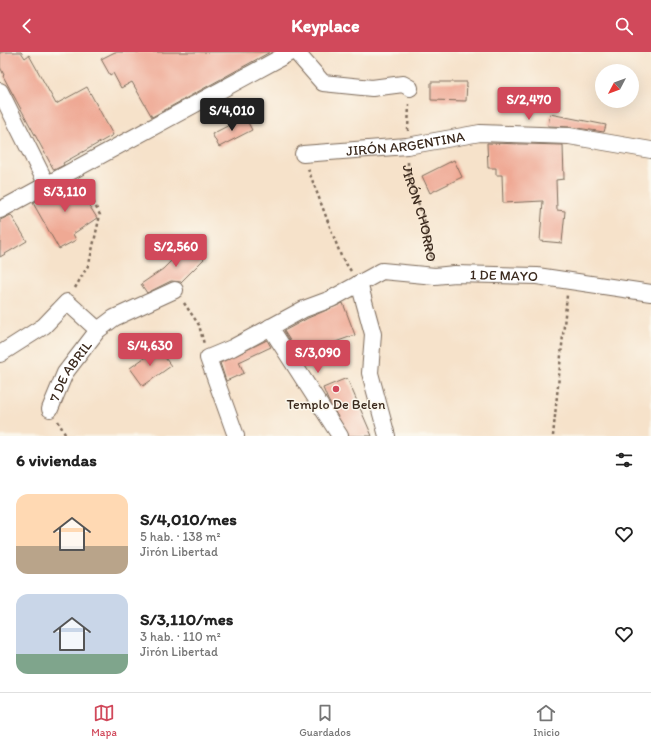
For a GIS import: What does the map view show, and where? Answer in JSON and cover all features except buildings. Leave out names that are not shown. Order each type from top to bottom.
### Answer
[{"type":"street","points":[[0,210],[291,52]]},
{"type":"street","points":[[296,52],[323,83],[372,88],[403,84],[410,88]]},
{"type":"street","points":[[0,90],[47,185]]},
{"type":"street","name":"JIRÓN ARGENTINA","points":[[303,154],[408,146],[480,133],[569,136],[651,150]]},
{"type":"street","name":"1 DE MAYO","points":[[208,358],[304,309],[331,299],[382,272],[409,272],[435,276],[510,275],[569,280],[619,290],[651,294]]},
{"type":"street","points":[[359,283],[373,334],[370,373],[387,436]]},
{"type":"street","name":"7 DE ABRIL","points":[[50,408],[65,373],[98,330],[114,318],[175,290]]},
{"type":"street","points":[[0,354],[44,326],[67,302],[98,330]]},
{"type":"street","points":[[270,327],[340,436]]},
{"type":"street","points":[[208,358],[236,436]]},
{"type":"path","name":"JIRÓN CHORRO","points":[[410,88],[408,173],[424,220],[435,276]]},
{"type":"path","points":[[303,154],[341,256],[359,283]]},
{"type":"path","points":[[67,302],[89,264],[100,215],[76,170]]},
{"type":"path","points":[[553,436],[569,280]]},
{"type":"path","points":[[175,290],[199,325],[208,358]]},
{"type":"place","name":"Templo De Belen","points":[[336,389]]}]
